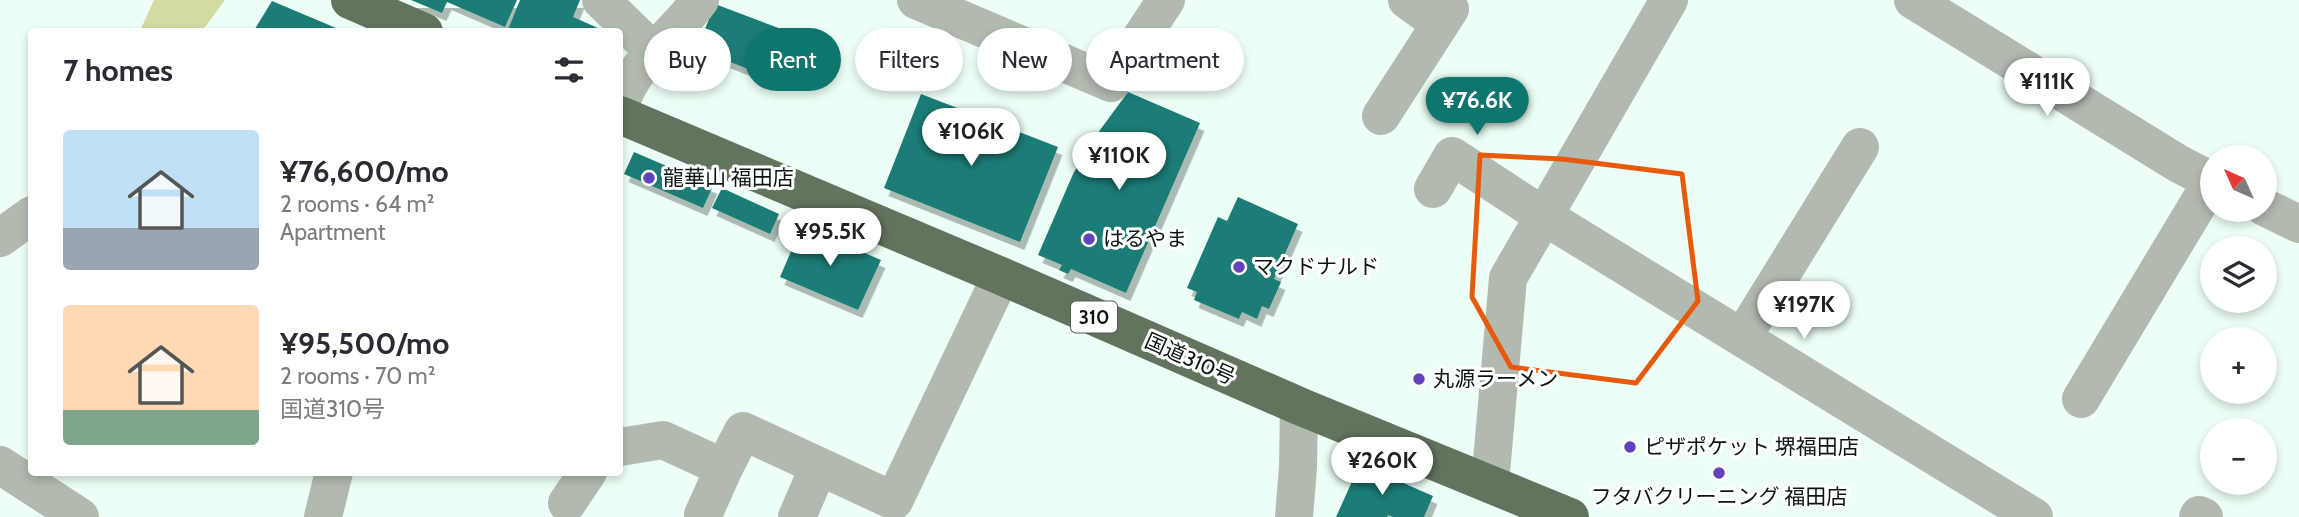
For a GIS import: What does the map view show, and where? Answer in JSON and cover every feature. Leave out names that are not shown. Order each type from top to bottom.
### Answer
[{"type":"highway","points":[[350,0],[415,28]]},
{"type":"highway","name":"国道310号","points":[[623,116],[1001,276],[1504,498],[1570,517]]},
{"type":"street","points":[[601,0],[644,42]]},
{"type":"street","points":[[673,28],[700,0]]},
{"type":"street","points":[[916,0],[1111,83],[1166,0]]},
{"type":"street","points":[[1381,116],[1445,16],[1407,0]]},
{"type":"street","points":[[1504,498],[1508,278],[1542,215],[1669,0]]},
{"type":"street","points":[[1913,0],[2200,175]]},
{"type":"street","points":[[623,96],[644,62]]},
{"type":"street","points":[[1742,338],[1860,147]]},
{"type":"street","points":[[1433,189],[1452,156],[1542,215],[2034,517]]},
{"type":"street","points":[[2081,399],[2200,201]]},
{"type":"street","points":[[2277,213],[2299,224]]},
{"type":"street","points":[[0,238],[28,218]]},
{"type":"street","points":[[704,517],[743,431],[894,501],[1001,276]]},
{"type":"street","points":[[1294,517],[1299,406]]},
{"type":"street","points":[[623,447],[663,440],[724,468]]},
{"type":"street","points":[[0,466],[80,517]]},
{"type":"street","points":[[797,517],[819,466]]},
{"type":"street","points":[[323,517],[333,476]]},
{"type":"street","points":[[2198,517],[2204,517]]},
{"type":"highlighted area","points":[[1480,155],[1562,159],[1682,174],[1698,301],[1636,383],[1511,367],[1472,297]]},
{"type":"green space","points":[[154,0],[225,0],[204,28],[141,28]]},
{"type":"building","points":[[411,0],[517,0],[505,27],[447,2],[442,13]]},
{"type":"building","points":[[520,0],[580,0],[573,17],[598,28],[509,28]]},
{"type":"building","points":[[272,1],[336,28],[255,28]]},
{"type":"building","points":[[715,4],[778,28],[745,28],[745,68],[731,62],[731,28],[705,28]]},
{"type":"building","points":[[1128,92],[1200,123],[1126,293],[1071,269],[1068,274],[1059,270],[1062,265],[1038,255],[1073,174]]},
{"type":"building","points":[[921,94],[1058,147],[1020,242],[884,188]]},
{"type":"building","points":[[634,152],[713,186],[703,208],[624,174]]},
{"type":"building","points":[[722,188],[779,214],[770,234],[712,208]]},
{"type":"building","points":[[1238,197],[1298,224],[1274,279],[1281,282],[1269,309],[1262,306],[1257,319],[1242,312],[1239,319],[1194,300],[1197,292],[1187,288],[1218,217],[1227,221]]},
{"type":"building","points":[[802,226],[881,260],[858,310],[780,277]]},
{"type":"building","points":[[1360,464],[1433,496],[1424,517],[1336,517]]},
{"type":"place","name":"龍華山 福田店","points":[[649,178]]},
{"type":"place","name":"はるやま","points":[[1089,239]]},
{"type":"place","name":"マクドナルド","points":[[1239,267]]},
{"type":"place","name":"丸源ラーメン","points":[[1419,379]]},
{"type":"place","name":"ピザポケット 堺福田店","points":[[1630,447]]},
{"type":"place","name":"フタバクリーニング 福田店","points":[[1719,473]]}]
